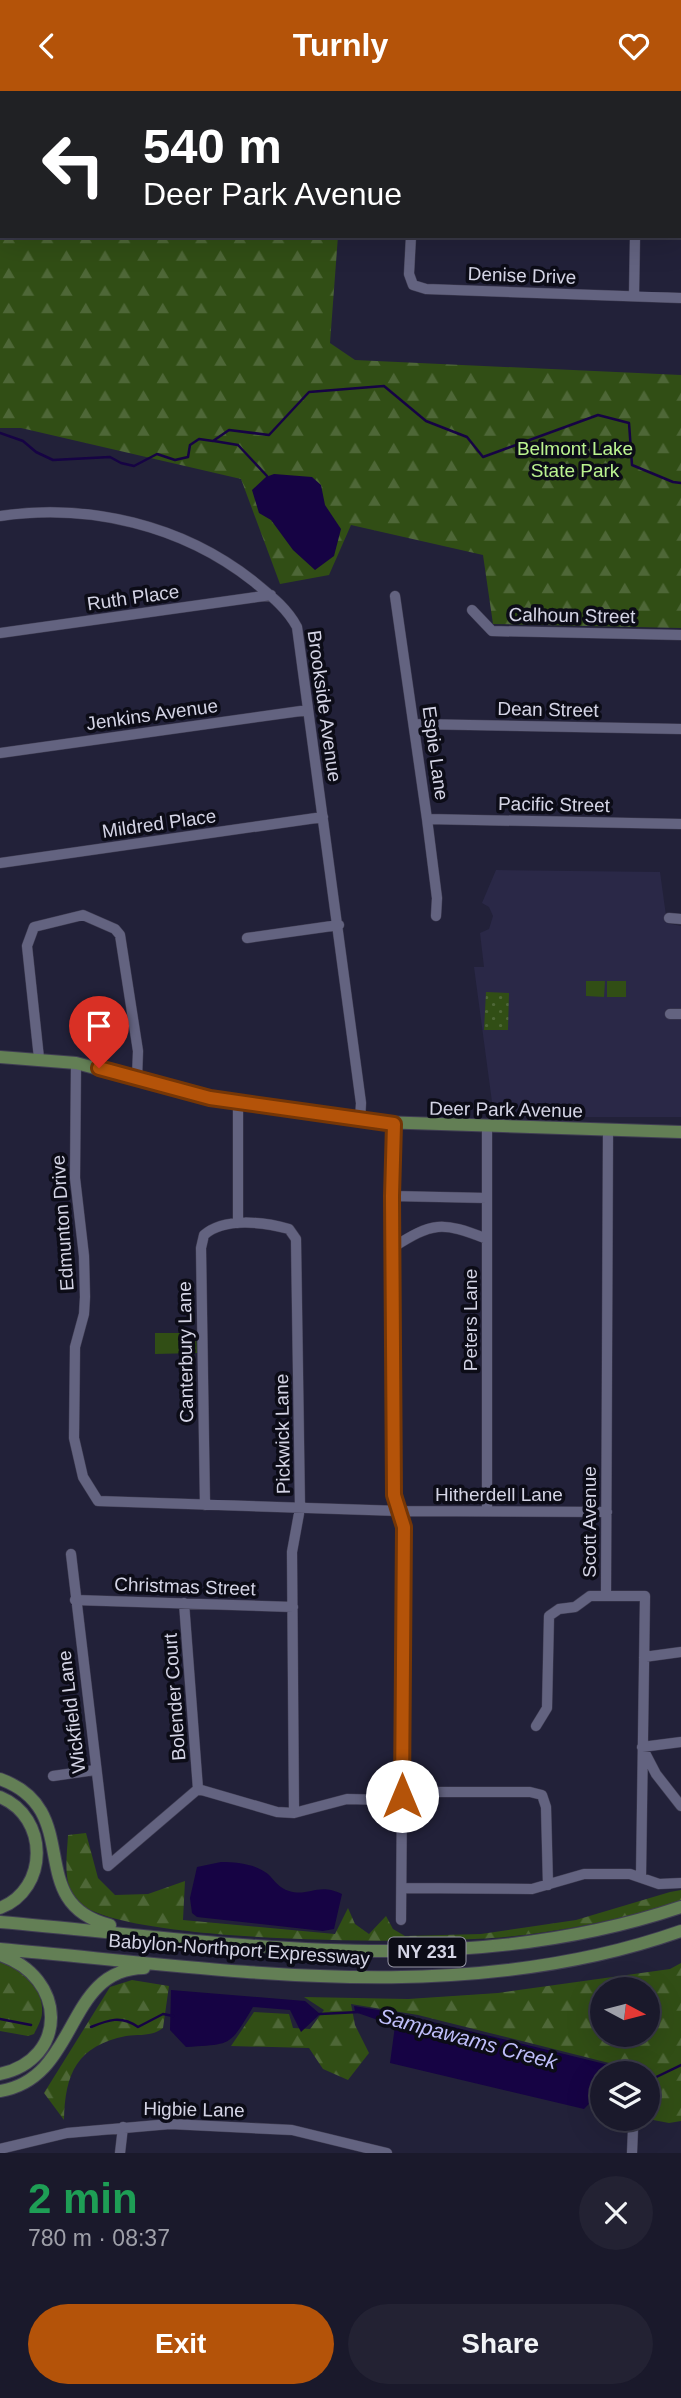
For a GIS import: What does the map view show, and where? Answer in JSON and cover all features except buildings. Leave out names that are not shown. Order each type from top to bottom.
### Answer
[{"type":"main road","name":"Deer Park Avenue","points":[[0,1057],[76,1063],[191,1094],[394,1124],[681,1132]]},
{"type":"main road","points":[[0,1779],[25,1792],[43,1812],[52,1837],[58,1880],[71,1905],[96,1921],[148,1935]]},
{"type":"main road","points":[[0,1797],[19,1809],[28,1821],[36,1838],[38,1855],[34,1872],[23,1892],[0,1908]]},
{"type":"main road","name":"Babylon-Northport Expressway","points":[[0,1922],[326,1950],[420,1953],[558,1939],[681,1907]]},
{"type":"main road","name":"Babylon-Northport Expressway","points":[[0,1949],[354,1979],[446,1977],[561,1963],[681,1931]]},
{"type":"main road","points":[[0,1955],[21,1963],[37,1976],[47,1995],[51,2016],[48,2031],[38,2052],[20,2067],[0,2074]]},
{"type":"main road","points":[[0,2091],[22,2085],[45,2069],[89,1996],[106,1979],[129,1969],[204,1967]]},
{"type":"street","name":"Denise Drive","points":[[411,238],[409,274],[413,285],[426,289],[681,298]]},
{"type":"street","points":[[634,296],[635,238]]},
{"type":"street","name":"Brookside Avenue","points":[[0,516],[66,513],[127,520],[157,529],[198,545],[271,595],[290,614],[297,627],[339,925],[362,1103],[360,1119]]},
{"type":"street","name":"Ruth Place","points":[[0,633],[271,595]]},
{"type":"street","name":"Espie Lane","points":[[395,596],[415,724],[437,898],[436,916]]},
{"type":"street","name":"Calhoun Street","points":[[472,610],[492,631],[681,635]]},
{"type":"street","name":"Jenkins Avenue","points":[[0,753],[308,710]]},
{"type":"street","name":"Dean Street","points":[[415,724],[681,729]]},
{"type":"street","name":"Mildred Place","points":[[0,863],[323,817]]},
{"type":"street","name":"Pacific Street","points":[[427,819],[681,824]]},
{"type":"street","points":[[39,1058],[27,946],[30,932],[40,924],[83,915],[115,929],[120,935],[138,1051],[136,1078]]},
{"type":"street","points":[[669,918],[681,919]]},
{"type":"street","points":[[247,938],[339,925]]},
{"type":"street","name":"Edmunton Drive","points":[[76,1063],[75,1183],[85,1256],[85,1297],[84,1314],[75,1347],[74,1438],[83,1477],[98,1501]]},
{"type":"street","points":[[238,1102],[238,1223]]},
{"type":"street","points":[[394,1124],[394,1495],[404,1527],[401,1920]]},
{"type":"street","name":"Peters Lane","points":[[487,1128],[487,1511]]},
{"type":"street","name":"Scott Avenue","points":[[608,1131],[606,1594],[645,1596],[641,1877]]},
{"type":"street","points":[[392,1196],[487,1198]]},
{"type":"street","name":"Canterbury Lane","points":[[205,1505],[201,1248],[204,1235],[212,1227],[238,1223]]},
{"type":"street","name":"Pickwick Lane","points":[[238,1223],[289,1229],[296,1239],[300,1508],[292,1552],[294,1812]]},
{"type":"street","points":[[392,1248],[425,1227],[459,1228],[487,1239]]},
{"type":"street","name":"Hitherdell Lane","points":[[98,1501],[400,1511],[607,1511]]},
{"type":"street","name":"Wickfield Lane","points":[[71,1554],[108,1866],[198,1789]]},
{"type":"street","points":[[536,1726],[547,1708],[549,1616],[559,1609],[575,1607],[590,1596],[606,1594]]},
{"type":"street","name":"Christmas Street","points":[[75,1600],[293,1607]]},
{"type":"street","name":"Bolender Court","points":[[184,1603],[198,1789]]},
{"type":"street","points":[[644,1657],[681,1652]]},
{"type":"street","points":[[681,1742],[642,1747],[656,1774],[681,1806]]},
{"type":"street","points":[[53,1776],[95,1770]]},
{"type":"street","points":[[198,1789],[278,1812],[294,1812],[347,1799],[386,1800],[418,1793],[516,1792],[542,1795],[546,1807],[548,1885]]},
{"type":"street","points":[[403,1888],[532,1889],[584,1874],[630,1874],[659,1884],[681,1882]]},
{"type":"street","name":"Higbie Lane","points":[[0,2149],[67,2133],[170,2124],[285,2129],[357,2150],[387,2153]]},
{"type":"street","points":[[120,2153],[123,2127]]},
{"type":"street","points":[[632,2153],[633,2131]]},
{"type":"shaded area","points":[[496,870],[660,872],[667,923],[681,926],[681,1117],[494,1117],[474,967],[484,967],[480,933],[489,929],[493,916],[489,907],[482,903]]},
{"type":"green space","name":"Belmont Lake State Park","points":[[0,238],[338,238],[330,343],[355,360],[681,375],[681,628],[493,624],[483,555],[351,525],[329,575],[280,584],[241,479],[21,428],[0,428]]},
{"type":"green space","points":[[586,981],[605,981],[604,997],[586,996]]},
{"type":"green space","points":[[607,981],[626,981],[626,997],[607,997]]},
{"type":"green space","points":[[486,992],[509,993],[508,1030],[484,1030]]},
{"type":"green space","points":[[155,1333],[196,1333],[197,1353],[155,1354]]},
{"type":"green space","points":[[86,1833],[98,1878],[115,1895],[148,1894],[185,1881],[183,1920],[335,1934],[348,1908],[355,1924],[369,1934],[386,1916],[393,1929],[405,1936],[481,1934],[576,1920],[681,1890],[681,1901],[594,1923],[505,1937],[415,1941],[213,1934],[152,1926],[104,1915],[77,1901],[67,1878],[68,1835]]},
{"type":"green space","points":[[0,1960],[16,1966],[35,1986],[42,2004],[42,2015],[34,2034],[28,2036],[0,2031]]},
{"type":"green space","points":[[681,1963],[681,2121],[660,2121],[660,2061],[601,2061],[418,2015],[351,2004],[355,2025],[369,2053],[348,2080],[323,2069],[309,2048],[231,2046],[254,2012],[289,2014],[293,2028],[310,2029],[324,2010],[304,1997],[408,1999],[498,1993],[590,1980],[590,2047],[660,2047],[660,1977],[613,1977],[670,1969]]},
{"type":"green space","points":[[132,1980],[169,1986],[163,2028],[150,2034],[109,2041],[85,2055],[71,2075],[64,2120],[44,2093],[110,1987]]},
{"type":"water","points":[[274,474],[312,477],[321,485],[325,505],[341,529],[334,556],[315,570],[293,550],[271,520],[259,513],[252,490],[266,477]]},
{"type":"water","points":[[221,1862],[257,1868],[289,1891],[326,1889],[342,1894],[334,1929],[323,1931],[197,1917],[192,1913],[190,1898],[197,1867]]},
{"type":"water","points":[[171,1990],[305,2001],[320,2014],[301,2032],[290,2010],[253,2007],[239,2030],[228,2041],[186,2047],[170,2030]]},
{"type":"water","points":[[354,2006],[396,2013],[593,2061],[590,2061],[590,2103],[584,2109],[390,2063],[395,2026],[355,2012]]},
{"type":"waterway","points":[[0,433],[23,441],[36,452],[53,460],[110,457],[134,466],[157,454],[175,460],[188,457],[190,445],[199,439],[213,441],[229,430],[269,435],[309,392],[384,386],[426,421],[467,437],[483,457],[598,415],[629,423],[632,465],[681,483]]},
{"type":"waterway","points":[[214,441],[238,445],[267,476]]},
{"type":"waterway","name":"Sampawams Creek","points":[[320,2014],[359,2012]]},
{"type":"waterway","name":"Sampawams Creek","points":[[91,2027],[114,2020],[126,2021],[138,2027],[163,2014],[173,2016]]},
{"type":"waterway","name":"Sampawams Creek","points":[[0,2019],[31,2025]]},
{"type":"waterway","name":"Sampawams Creek","points":[[660,2075],[681,2065]]},
{"type":"route","points":[[99,1068],[210,1098],[394,1124],[394,1495],[404,1527],[402,1796]]}]
